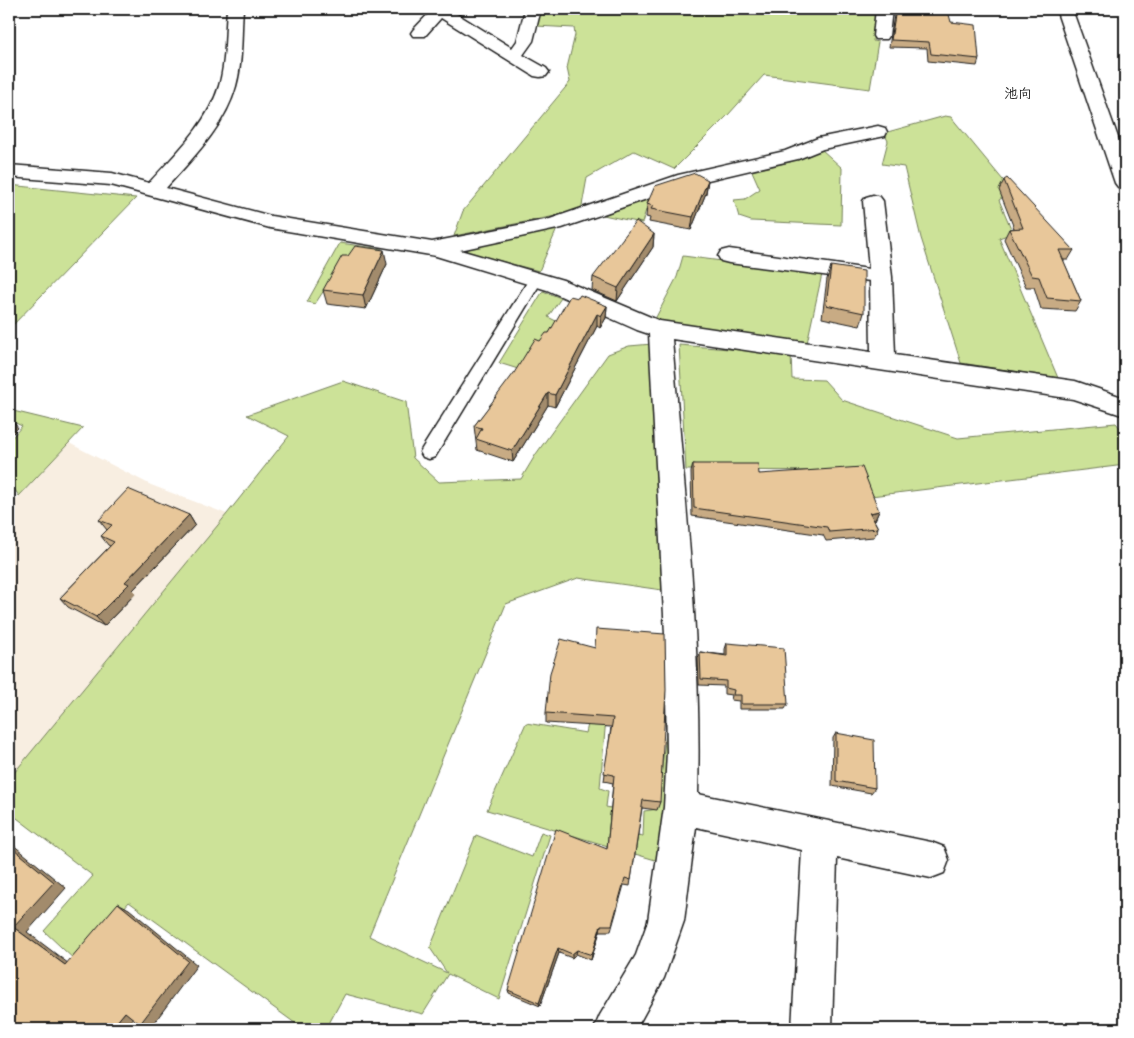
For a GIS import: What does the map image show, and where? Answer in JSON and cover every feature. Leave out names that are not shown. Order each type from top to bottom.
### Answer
[{"type":"street","points":[[153,190],[196,142],[226,93],[231,64],[235,9]]},
{"type":"street","points":[[514,56],[525,41],[532,9]]},
{"type":"street","points":[[881,36],[884,9]]},
{"type":"street","points":[[1064,9],[1125,183]]},
{"type":"street","points":[[419,33],[440,10],[540,72]]},
{"type":"street","points":[[429,249],[555,224],[685,179],[791,155],[818,144],[878,132]]},
{"type":"street","points":[[9,171],[43,175],[99,177],[270,222],[429,249],[555,285],[645,325],[660,329],[1075,390],[1125,407]]},
{"type":"street","points":[[874,201],[881,277],[883,362]]},
{"type":"street","points":[[729,256],[881,277]]},
{"type":"street","points":[[614,1029],[652,965],[666,921],[681,807],[683,752],[680,634],[660,329]]},
{"type":"street","points":[[681,807],[931,860]]},
{"type":"street","points":[[812,1029],[820,838]]},
{"type":"lane","points":[[429,452],[536,279]]},
{"type":"shaded area","points":[[69,443],[151,485],[227,514],[9,779],[9,507]]},
{"type":"green space","points":[[539,9],[876,9],[873,41],[878,42],[870,89],[764,75],[728,115],[674,169],[634,151],[587,178],[581,211],[454,236],[463,211],[570,82],[567,68],[575,35],[574,28],[536,26]]},
{"type":"green space","points":[[945,116],[951,117],[1012,191],[999,200],[1013,233],[999,238],[1058,378],[961,363],[921,238],[904,167],[882,164],[888,141],[884,133]]},
{"type":"green space","points":[[821,149],[842,168],[841,225],[751,221],[739,217],[734,200],[745,199],[760,189],[752,171],[790,162]]},
{"type":"green space","points":[[9,185],[136,198],[9,329]]},
{"type":"green space","points":[[654,196],[652,211],[646,210],[642,223],[603,215]]},
{"type":"green space","points":[[557,229],[539,271],[450,248]]},
{"type":"green space","points":[[340,243],[382,249],[376,261],[330,281],[315,304],[307,302]]},
{"type":"green space","points":[[683,256],[822,274],[807,343],[654,321],[677,277]]},
{"type":"green space","points":[[543,291],[561,298],[548,317],[562,324],[534,374],[499,363]]},
{"type":"green space","points":[[652,344],[662,590],[578,578],[506,604],[369,936],[447,973],[430,948],[476,835],[532,857],[541,832],[550,835],[499,999],[448,974],[423,1014],[345,994],[326,1029],[303,1029],[129,902],[78,963],[44,931],[93,876],[9,812],[9,779],[289,436],[247,415],[343,381],[406,402],[413,458],[439,482],[521,479],[536,454],[608,354],[629,346]]},
{"type":"green space","points":[[679,345],[791,354],[792,379],[824,380],[842,400],[958,438],[1116,423],[1125,434],[1125,465],[871,496],[863,471],[686,470]]},
{"type":"green space","points":[[9,410],[83,428],[19,496],[9,481],[9,441],[22,426],[9,420]]},
{"type":"green space","points":[[590,715],[606,718],[600,788],[608,791],[606,807],[620,810],[617,831],[643,836],[644,811],[657,809],[667,724],[672,726],[662,862],[487,810],[526,723],[586,733]]},
{"type":"building","points":[[896,9],[948,11],[951,22],[976,25],[979,59],[931,54],[929,42],[891,40]]},
{"type":"building","points":[[695,173],[708,180],[693,217],[651,209],[653,206],[647,204],[655,186]]},
{"type":"building","points":[[1007,178],[1074,250],[1059,250],[1081,301],[1047,298],[1039,277],[1032,276],[1009,229],[1023,228],[1004,180]]},
{"type":"building","points":[[636,221],[654,234],[618,288],[593,277]]},
{"type":"building","points":[[355,246],[384,250],[363,295],[323,290],[342,256],[348,256]]},
{"type":"building","points":[[831,266],[864,271],[864,313],[826,305]]},
{"type":"building","points":[[580,295],[607,306],[601,316],[597,314],[555,395],[548,393],[512,451],[476,439],[482,428],[474,426],[514,373],[535,339],[540,341],[546,333],[549,333],[570,296],[578,298]]},
{"type":"building","points":[[693,464],[758,464],[759,474],[862,467],[879,511],[870,513],[878,528],[829,532],[827,527],[694,508]]},
{"type":"building","points":[[128,489],[189,515],[125,582],[129,584],[96,617],[60,598],[114,542],[101,536],[112,525],[99,520]]},
{"type":"building","points":[[596,629],[665,634],[666,690],[660,802],[643,800],[631,880],[625,878],[612,925],[601,925],[592,955],[577,950],[572,954],[558,948],[539,1003],[508,990],[556,829],[607,849],[614,775],[604,773],[613,718],[546,713],[550,673],[561,639],[595,648]]},
{"type":"building","points":[[727,643],[784,648],[788,704],[741,704],[741,695],[733,695],[734,690],[726,688],[726,681],[701,679],[700,652],[727,656]]},
{"type":"building","points":[[836,733],[874,740],[875,788],[836,781]]},
{"type":"building","points":[[9,845],[54,882],[13,927],[65,965],[118,903],[188,961],[140,1024],[125,1012],[111,1029],[9,1029]]},
{"type":"district","name":"池向","points":[[1018,93]]}]
